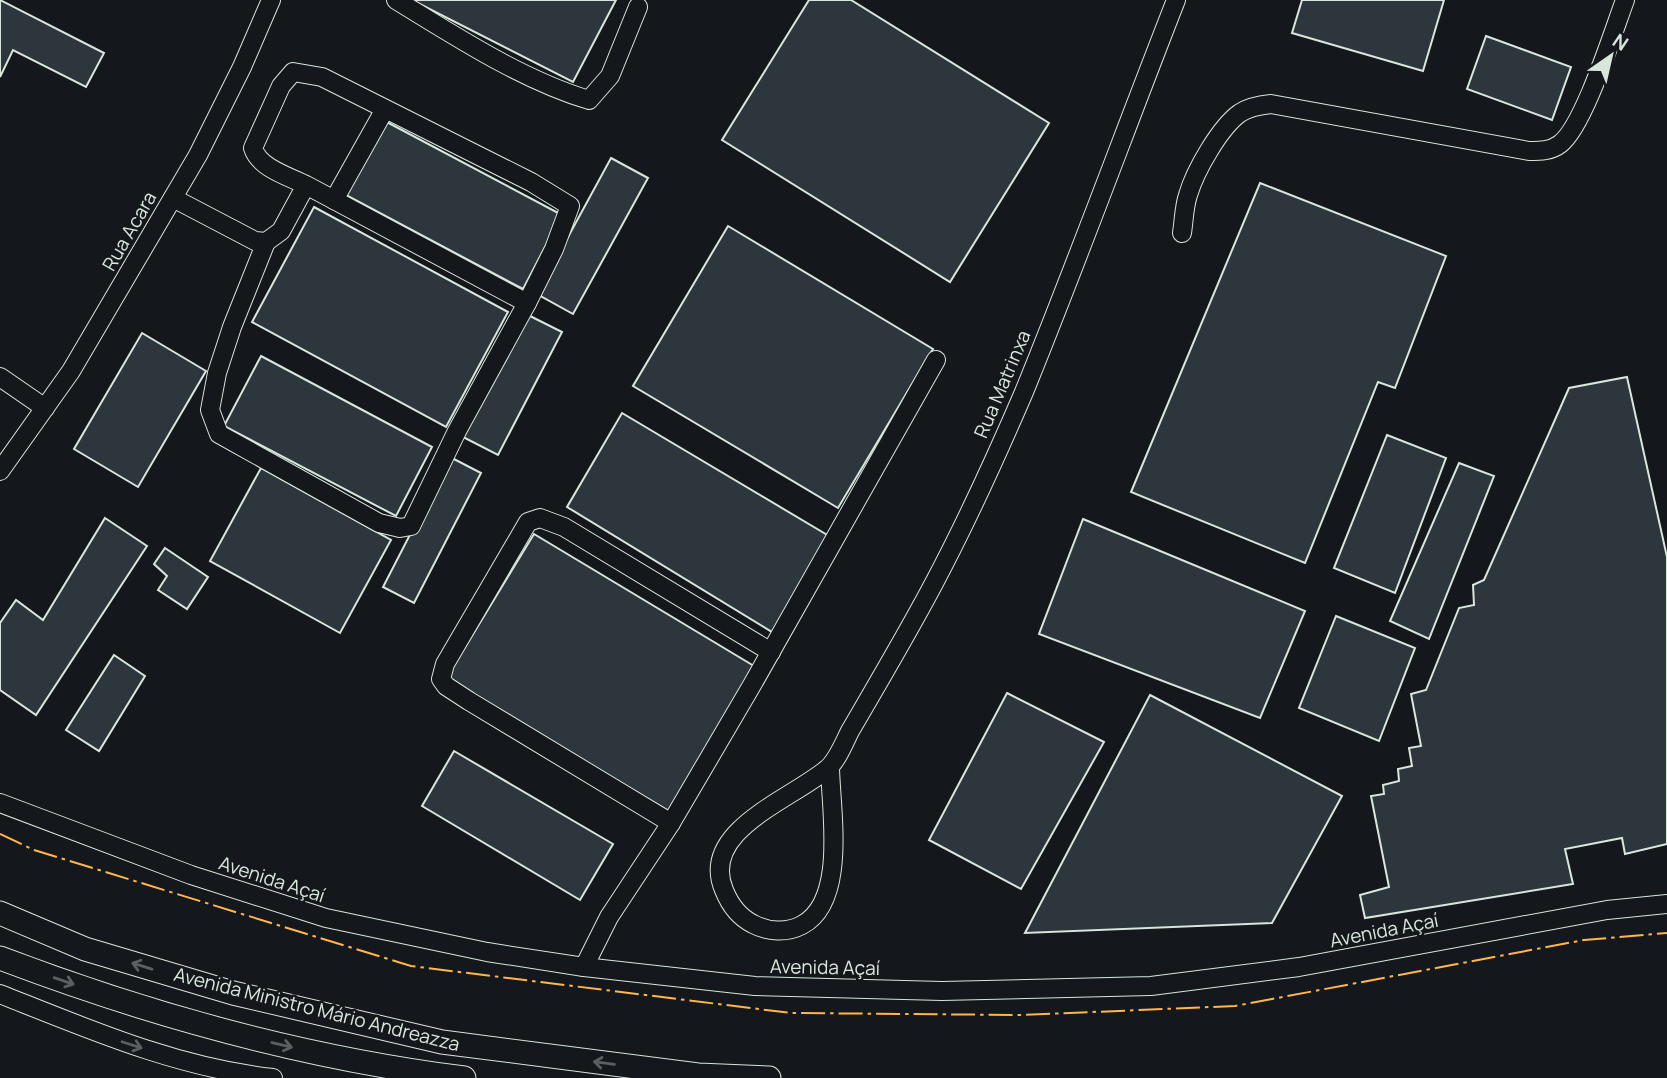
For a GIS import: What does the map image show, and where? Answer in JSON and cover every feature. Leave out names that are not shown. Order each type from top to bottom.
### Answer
[{"type":"main road","name":"Avenida Ministro Mário Andreazza","points":[[0,913],[85,949],[233,993],[442,1042],[698,1075],[769,1078]]},
{"type":"main road","name":"Avenida Ministro Mário Andreazza","points":[[0,958],[128,1003],[228,1032],[390,1073],[464,1078]]},
{"type":"main road","points":[[390,1073],[396,1057],[402,1051],[442,1042]]},
{"type":"street","name":"Rua Acara","points":[[0,471],[71,371],[198,156],[242,67],[271,0]]},
{"type":"street","points":[[396,0],[474,48],[566,94],[589,100],[610,76],[638,7]]},
{"type":"street","name":"Rua Matrinxa","points":[[830,768],[833,870],[828,894],[810,921],[792,930],[775,930],[753,924],[734,909],[725,892],[718,874],[721,854],[734,834],[830,768],[933,585],[1023,392],[1176,0]]},
{"type":"street","points":[[1182,233],[1188,195],[1200,166],[1227,125],[1240,113],[1257,106],[1271,104],[1529,151],[1547,150],[1560,144],[1581,116],[1625,0]]},
{"type":"street","points":[[306,185],[281,232],[266,242],[232,327],[210,410],[219,435],[283,472],[379,523],[400,528],[411,526],[457,431],[527,303],[554,249],[570,206],[531,182],[322,77],[293,72],[281,86],[253,148],[263,163],[306,185],[527,303]]},
{"type":"street","points":[[334,200],[385,109]]},
{"type":"street","points":[[173,198],[256,241],[266,242]]},
{"type":"street","points":[[584,967],[609,917],[671,822],[771,652],[936,360]]},
{"type":"street","points":[[0,377],[45,408]]},
{"type":"street","points":[[671,822],[469,701],[446,686],[441,678],[446,664],[528,522],[540,518],[564,527],[771,652]]},
{"type":"street","name":"Avenida Açaí","points":[[0,803],[191,875],[326,918],[487,952],[584,967],[755,986],[942,991],[1152,986],[1299,967],[1607,910],[1667,904]]},
{"type":"street","points":[[0,994],[106,1037],[183,1061],[235,1074],[273,1078]]},
{"type":"building","points":[[0,0],[104,53],[86,87],[13,50],[0,77]]},
{"type":"building","points":[[412,0],[616,0],[573,82]]},
{"type":"building","points":[[809,0],[851,0],[1049,123],[950,282],[722,140]]},
{"type":"building","points":[[1302,0],[1444,0],[1423,71],[1292,33]]},
{"type":"building","points":[[1486,36],[1571,67],[1552,120],[1467,89]]},
{"type":"building","points":[[383,120],[562,215],[523,289],[344,194]]},
{"type":"building","points":[[611,158],[648,178],[573,314],[537,294]]},
{"type":"building","points":[[1260,183],[1446,256],[1395,388],[1378,382],[1305,563],[1131,492]]},
{"type":"building","points":[[314,207],[508,312],[446,427],[252,322]]},
{"type":"building","points":[[728,226],[933,349],[838,508],[633,386]]},
{"type":"building","points":[[526,314],[562,332],[498,455],[463,437]]},
{"type":"building","points":[[142,333],[206,371],[138,487],[74,449]]},
{"type":"building","points":[[261,356],[432,447],[396,516],[224,426]]},
{"type":"building","points":[[1627,377],[1667,557],[1667,844],[1625,854],[1622,838],[1565,849],[1573,884],[1365,918],[1360,895],[1389,887],[1371,796],[1384,794],[1383,785],[1399,781],[1398,769],[1412,766],[1409,748],[1421,746],[1411,694],[1426,690],[1459,608],[1474,605],[1473,585],[1484,580],[1569,388]]},
{"type":"building","points":[[622,413],[829,536],[772,632],[567,507]]},
{"type":"building","points":[[1387,435],[1446,458],[1395,593],[1334,568]]},
{"type":"building","points":[[450,457],[481,473],[414,603],[383,587]]},
{"type":"building","points":[[1459,463],[1494,476],[1429,639],[1390,621]]},
{"type":"building","points":[[261,468],[391,540],[340,633],[210,561]]},
{"type":"building","points":[[105,518],[147,546],[36,715],[0,690],[0,623],[16,600],[43,620]]},
{"type":"building","points":[[1083,519],[1305,611],[1260,718],[1039,634]]},
{"type":"building","points":[[534,534],[754,666],[669,811],[445,680]]},
{"type":"building","points":[[165,548],[208,577],[187,609],[158,590],[167,576],[154,564]]},
{"type":"building","points":[[1336,616],[1415,648],[1379,741],[1299,708]]},
{"type":"building","points":[[114,655],[145,676],[99,751],[66,730]]},
{"type":"building","points":[[1007,693],[1104,742],[1021,889],[929,840]]},
{"type":"building","points":[[1150,695],[1342,796],[1272,923],[1025,933]]},
{"type":"building","points":[[454,751],[613,844],[580,900],[422,806]]},
{"type":"power","points":[[0,834],[34,850],[411,966],[791,1013],[1021,1015],[1235,1006],[1584,940],[1667,933]]}]
